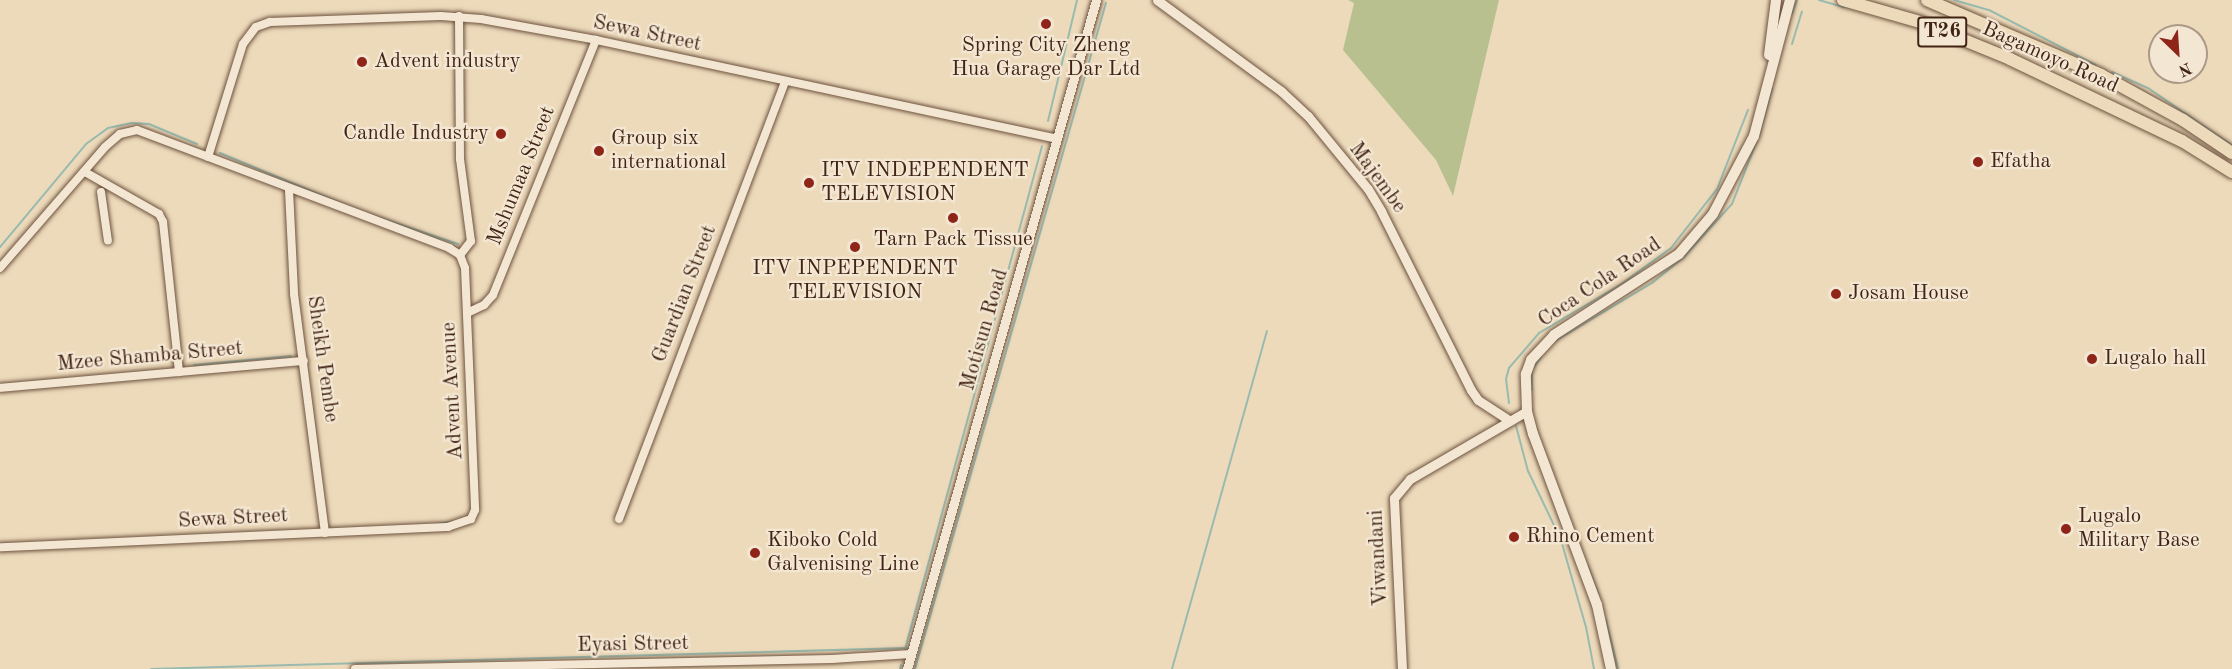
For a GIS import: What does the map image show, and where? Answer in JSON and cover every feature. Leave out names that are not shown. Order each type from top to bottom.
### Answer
[{"type":"highway","name":"Bagamoyo Road","points":[[1843,0],[1920,22],[2010,59],[2182,141],[2232,172]]},
{"type":"highway","name":"Bagamoyo Road","points":[[1927,0],[2102,75],[2232,153]]},
{"type":"main road","name":"Coca Cola Road","points":[[1767,80],[1776,0]]},
{"type":"main road","name":"Coca Cola Road","points":[[1611,669],[1597,605],[1527,411],[1526,374],[1542,345],[1679,254],[1713,214],[1754,136],[1790,0]]},
{"type":"street","name":"Motisun Road","points":[[907,669],[1096,0]]},
{"type":"street","name":"Majembe","points":[[1157,0],[1281,91],[1308,116],[1368,189],[1471,390],[1478,400],[1510,421]]},
{"type":"street","name":"Sewa Street","points":[[208,157],[243,44],[248,34],[262,24],[459,16],[596,40],[1058,139]]},
{"type":"street","points":[[0,268],[112,140],[129,131],[145,132],[289,190],[437,243],[460,255],[471,241],[460,159],[459,16]]},
{"type":"street","name":"Mshumaa Street","points":[[467,313],[484,305],[493,295],[596,40]]},
{"type":"street","name":"Guardian Street","points":[[619,519],[785,82]]},
{"type":"street","points":[[85,172],[152,208],[163,222],[178,372]]},
{"type":"street","name":"Sheikh Pembe","points":[[289,190],[294,294],[325,533]]},
{"type":"street","points":[[101,192],[108,241]]},
{"type":"street","name":"Advent Avenue","points":[[460,255],[465,268],[475,510],[467,522]]},
{"type":"street","name":"Mzee Shamba Street","points":[[0,388],[304,361]]},
{"type":"street","name":"Viwandani","points":[[1402,669],[1394,498],[1410,479],[1527,411]]},
{"type":"street","name":"Sewa Street","points":[[0,547],[448,527],[467,522]]},
{"type":"street","name":"Eyasi Street","points":[[355,669],[911,654]]},
{"type":"green space","points":[[1348,0],[1499,0],[1453,196],[1436,160],[1343,50],[1354,3]]},
{"type":"waterway","points":[[1048,121],[1077,0]]},
{"type":"waterway","points":[[1792,14],[1797,0]]},
{"type":"waterway","points":[[1819,0],[1844,7]]},
{"type":"waterway","points":[[1954,0],[1989,10],[2096,65]]},
{"type":"waterway","points":[[915,669],[1106,3]]},
{"type":"waterway","points":[[1792,44],[1802,11]]},
{"type":"waterway","points":[[2112,72],[2148,88],[2232,145]]},
{"type":"waterway","points":[[1759,136],[1772,89]]},
{"type":"waterway","points":[[1509,403],[1506,379],[1509,368],[1539,333],[1620,285],[1671,248],[1717,189],[1748,110]]},
{"type":"waterway","points":[[0,247],[86,144],[108,128],[131,123],[149,124],[197,144]]},
{"type":"waterway","points":[[1552,343],[1652,283],[1683,258],[1732,204],[1757,141]]},
{"type":"waterway","points":[[905,649],[1042,146]]},
{"type":"waterway","points":[[220,153],[353,208]]},
{"type":"waterway","points":[[369,214],[458,244]]},
{"type":"waterway","points":[[1172,669],[1267,331]]},
{"type":"waterway","points":[[194,365],[291,356]]},
{"type":"waterway","points":[[1532,390],[1532,370],[1541,357]]},
{"type":"waterway","points":[[1516,426],[1528,471],[1561,540],[1586,627],[1594,669]]},
{"type":"waterway","points":[[436,524],[454,521]]},
{"type":"waterway","points":[[1588,566],[1598,594]]},
{"type":"waterway","points":[[1606,620],[1618,669]]},
{"type":"waterway","points":[[151,669],[905,648]]},
{"type":"waterway","points":[[900,669],[901,665]]},
{"type":"place","name":"Spring City Zheng Hua Garage Dar Ltd","points":[[1046,24]]},
{"type":"place","name":"Advent industry","points":[[362,62]]},
{"type":"place","name":"Candle Industry","points":[[501,134]]},
{"type":"place","name":"Group six international","points":[[599,151]]},
{"type":"place","name":"Efatha","points":[[1978,162]]},
{"type":"place","name":"ITV INDEPENDENT TELEVISION","points":[[809,183]]},
{"type":"place","name":"Tarn Pack Tissue","points":[[953,218]]},
{"type":"place","name":"ITV INPEPENDENT TELEVISION","points":[[855,247]]},
{"type":"place","name":"Josam House","points":[[1836,294]]},
{"type":"place","name":"Lugalo hall","points":[[2092,359]]},
{"type":"place","name":"Lugalo Military Base","points":[[2066,529]]},
{"type":"place","name":"Rhino Cement","points":[[1514,537]]},
{"type":"place","name":"Kiboko Cold Galvenising Line","points":[[755,553]]}]
